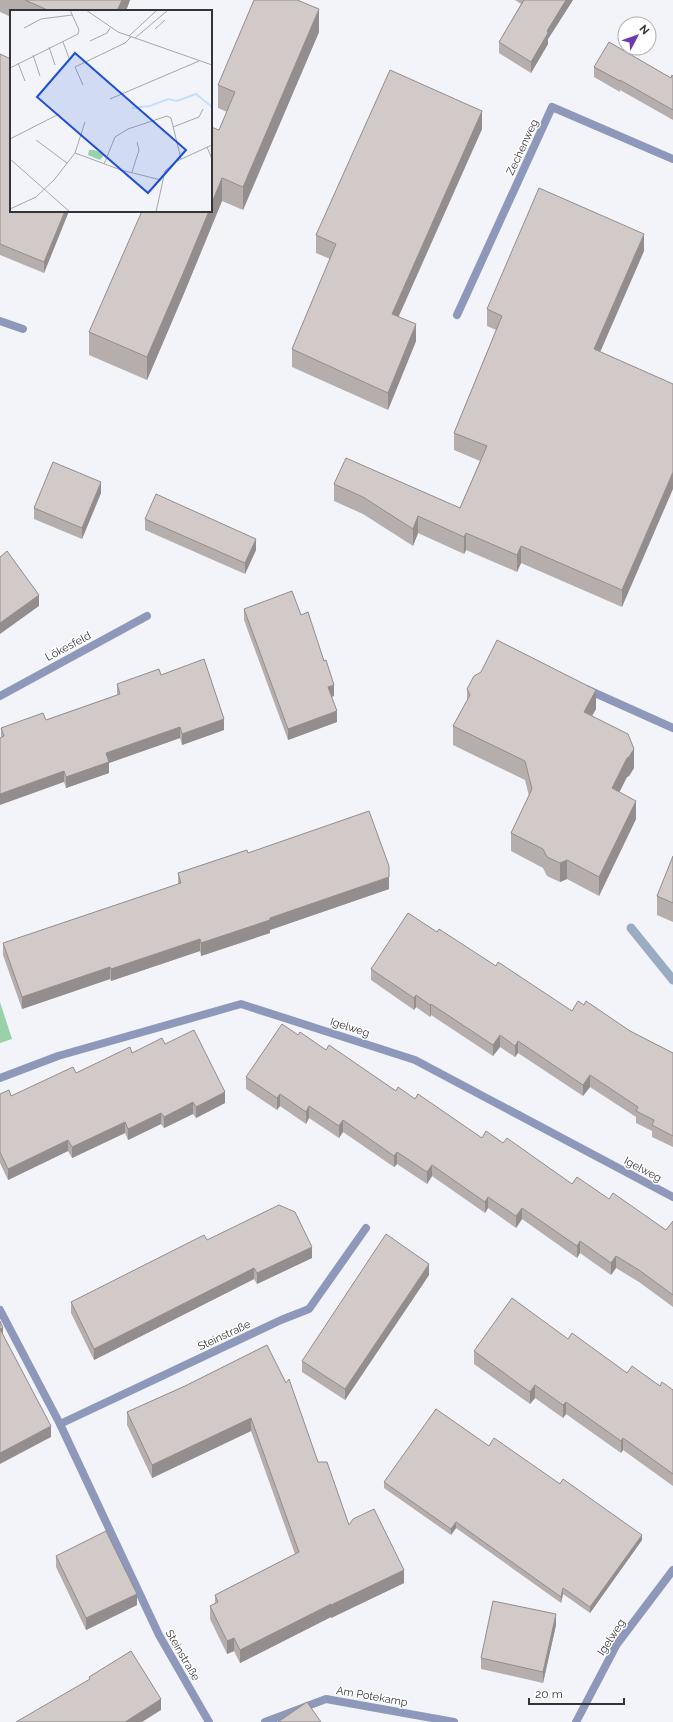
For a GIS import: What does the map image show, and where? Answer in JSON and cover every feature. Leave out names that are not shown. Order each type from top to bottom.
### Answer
[{"type":"street","name":"Zechenweg","points":[[457,315],[552,108],[673,159]]},
{"type":"street","points":[[0,321],[23,329]]},
{"type":"street","name":"Lökesfeld","points":[[0,696],[147,616]]},
{"type":"street","points":[[580,686],[673,728]]},
{"type":"street","name":"Igelweg","points":[[0,1078],[58,1056],[241,1004],[415,1060],[673,1197]]},
{"type":"street","name":"Steinstraße","points":[[60,1424],[309,1309],[366,1228]]},
{"type":"street","name":"Steinstraße","points":[[0,1310],[60,1424],[159,1635],[209,1722]]},
{"type":"street","name":"Igelweg","points":[[576,1722],[617,1644],[673,1570]]},
{"type":"street","name":"Am Potekamp","points":[[265,1722],[326,1699],[454,1722]]},
{"type":"green space","points":[[0,1002],[12,1039],[0,1043]]},
{"type":"building","points":[[25,0],[122,0],[117,10],[48,10]]},
{"type":"building","points":[[254,0],[297,0],[319,9],[243,187],[222,178],[212,203],[212,127],[219,130],[235,92],[218,85]]},
{"type":"building","points":[[524,0],[566,0],[547,31],[548,33],[531,62],[499,42]]},
{"type":"building","points":[[609,42],[617,47],[617,56],[633,56],[671,78],[672,75],[673,110],[620,80],[594,67]]},
{"type":"building","points":[[0,54],[10,59],[10,212],[65,212],[44,262],[0,244]]},
{"type":"building","points":[[390,70],[482,111],[392,314],[416,324],[388,393],[292,349],[336,244],[316,235]]},
{"type":"building","points":[[539,188],[644,234],[594,349],[673,384],[673,472],[622,590],[521,546],[517,555],[466,533],[464,537],[418,516],[413,529],[363,497],[334,484],[346,458],[460,508],[487,446],[454,433],[502,316],[487,309]]},
{"type":"building","points":[[142,212],[209,212],[147,357],[89,332]]},
{"type":"building","points":[[53,462],[101,482],[82,528],[34,508]]},
{"type":"building","points":[[156,494],[256,539],[245,563],[145,519]]},
{"type":"building","points":[[7,551],[39,595],[0,623],[0,557]]},
{"type":"building","points":[[292,591],[301,615],[308,612],[324,661],[326,660],[334,685],[328,687],[337,711],[288,729],[244,609]]},
{"type":"building","points":[[497,640],[596,690],[584,712],[628,734],[634,749],[627,758],[612,788],[636,801],[599,877],[567,860],[560,863],[547,857],[543,849],[511,833],[532,789],[525,761],[453,726],[470,695],[467,689],[474,676],[481,672]]},
{"type":"building","points":[[204,659],[224,719],[182,734],[180,727],[106,753],[109,762],[66,777],[64,771],[0,794],[0,738],[4,736],[1,728],[43,713],[46,720],[120,694],[117,684],[159,669],[161,675]]},
{"type":"building","points":[[369,811],[389,866],[389,877],[201,943],[200,939],[111,969],[110,967],[22,997],[3,943],[181,883],[178,873],[247,850],[248,853]]},
{"type":"building","points":[[673,856],[673,903],[657,896]]},
{"type":"building","points":[[408,913],[437,932],[439,929],[496,966],[498,962],[572,1011],[578,1001],[584,1005],[586,1001],[630,1031],[673,1053],[673,1136],[652,1125],[654,1120],[636,1111],[638,1107],[590,1075],[583,1085],[518,1041],[515,1046],[500,1035],[493,1045],[431,1004],[430,1005],[416,995],[414,998],[371,969]]},
{"type":"building","points":[[282,1024],[298,1035],[300,1032],[326,1050],[329,1045],[396,1091],[398,1087],[415,1099],[418,1094],[482,1138],[486,1131],[503,1143],[507,1138],[572,1184],[577,1177],[609,1199],[613,1193],[666,1230],[673,1221],[673,1295],[639,1270],[616,1256],[611,1263],[580,1241],[577,1246],[522,1208],[516,1216],[488,1197],[485,1202],[432,1165],[427,1172],[397,1152],[394,1156],[343,1120],[339,1126],[309,1106],[306,1112],[280,1094],[277,1098],[246,1077]]},
{"type":"building","points":[[194,1030],[225,1092],[196,1107],[193,1102],[164,1117],[161,1113],[128,1129],[125,1122],[72,1147],[68,1140],[8,1169],[0,1152],[0,1094],[9,1090],[11,1096],[73,1067],[76,1073],[130,1047],[132,1053],[162,1038],[165,1044]]},
{"type":"building","points":[[279,1205],[295,1212],[312,1247],[257,1273],[254,1268],[94,1349],[71,1302],[204,1235],[207,1240]]},
{"type":"building","points":[[386,1234],[429,1264],[345,1389],[302,1361]]},
{"type":"building","points":[[512,1298],[568,1339],[572,1333],[627,1373],[632,1366],[660,1386],[662,1382],[673,1390],[673,1474],[623,1438],[621,1441],[566,1402],[563,1405],[535,1385],[530,1392],[474,1351]]},
{"type":"building","points":[[0,1321],[3,1328],[0,1329]]},
{"type":"building","points":[[0,1329],[51,1426],[0,1453]]},
{"type":"building","points":[[267,1345],[286,1383],[289,1379],[318,1462],[327,1462],[349,1525],[353,1519],[374,1509],[404,1570],[331,1604],[240,1650],[234,1638],[227,1641],[210,1606],[218,1602],[215,1595],[299,1552],[251,1418],[152,1465],[127,1412],[185,1386]]},
{"type":"building","points":[[436,1409],[489,1446],[494,1438],[560,1484],[563,1479],[642,1535],[590,1607],[563,1588],[561,1597],[456,1522],[451,1529],[384,1482]]},
{"type":"building","points":[[106,1531],[137,1594],[86,1618],[56,1556]]},
{"type":"building","points":[[493,1601],[556,1614],[543,1672],[481,1658]]},
{"type":"building","points":[[131,1651],[161,1699],[125,1722],[16,1722],[90,1679],[89,1677]]},
{"type":"building","points":[[307,1702],[321,1722],[278,1722]]},
{"type":"waterway","points":[[631,928],[673,980]]}]
